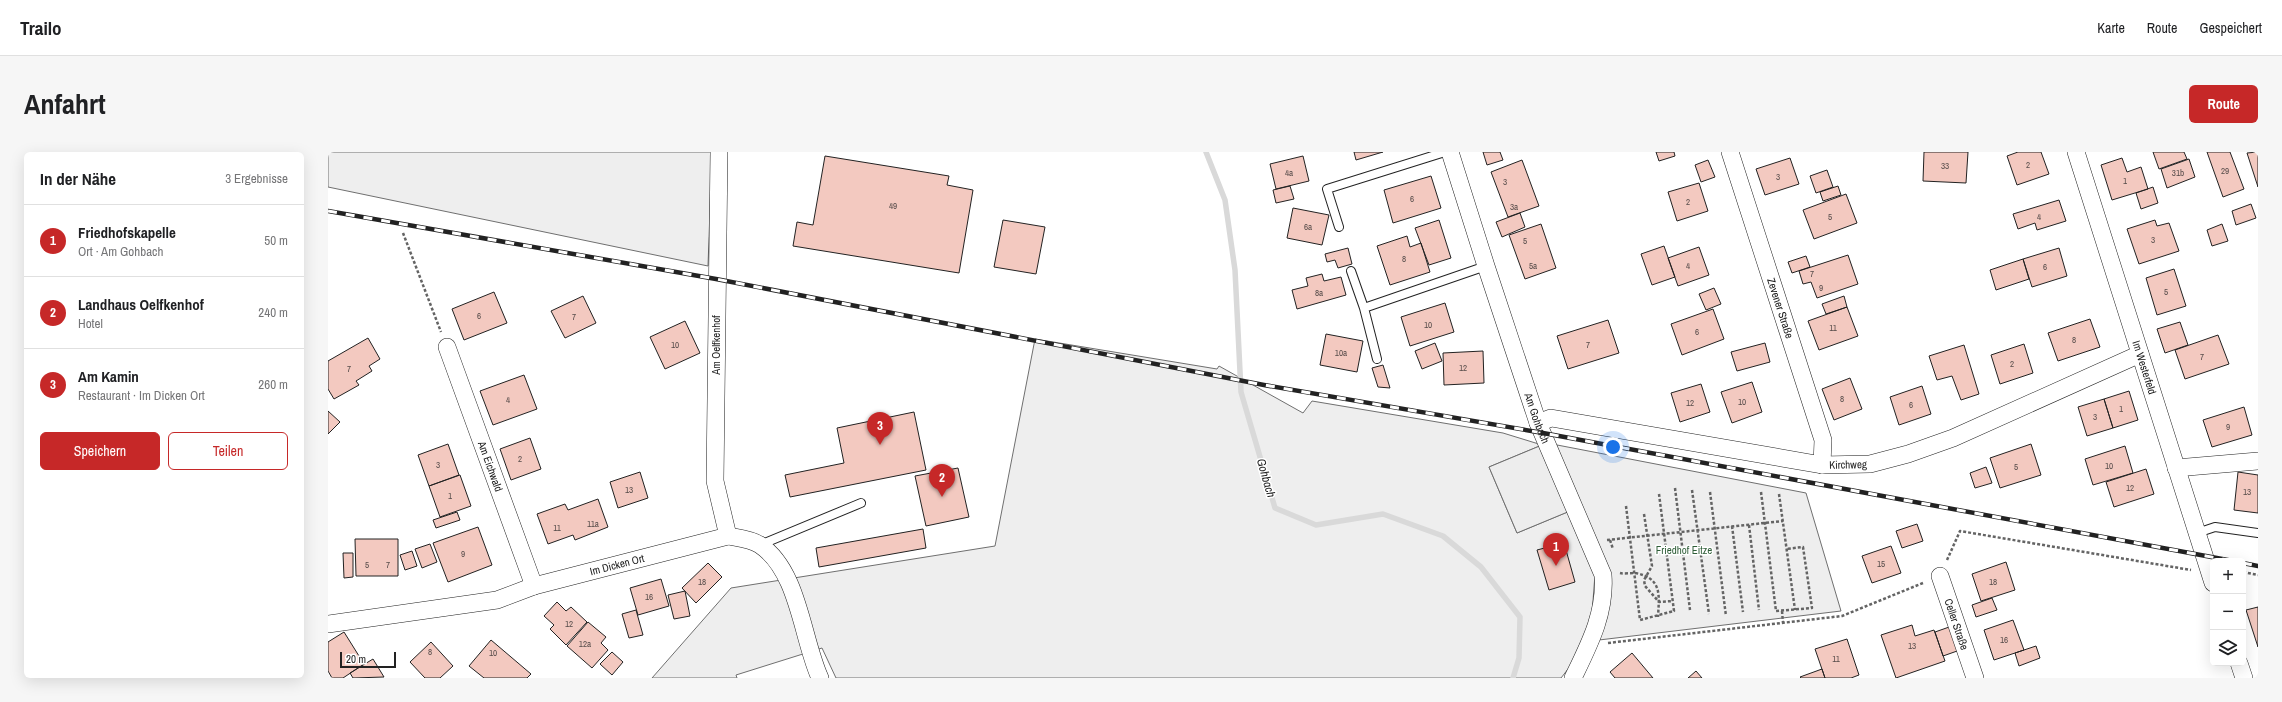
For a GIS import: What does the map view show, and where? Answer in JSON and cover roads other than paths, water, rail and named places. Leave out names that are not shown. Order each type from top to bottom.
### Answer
[{"type":"street","name":"Am Oelfkenhof","points":[[719,152],[715,481],[728,536]]},
{"type":"street","name":"Am Gohbach","points":[[1450,152],[1538,423],[1603,575],[1604,591],[1601,611],[1590,643],[1573,678]]},
{"type":"street","name":"Zevener Straße","points":[[1730,152],[1823,440],[1822,465]]},
{"type":"street","name":"Im Westerfeld","points":[[2076,152],[2210,573]]},
{"type":"street","name":"Am Eichwald","points":[[447,347],[534,586]]},
{"type":"street","name":"Kirchweg","points":[[1538,423],[1551,418],[1822,465],[1870,464],[1908,454],[1953,438],[2140,354]]},
{"type":"street","points":[[2176,468],[2258,461]]},
{"type":"street","points":[[728,536],[760,545],[780,568],[791,587],[820,678]]},
{"type":"street","name":"Im Dicken Ort","points":[[328,624],[497,600],[534,586],[728,536]]},
{"type":"street","name":"Celler Straße","points":[[1940,576],[1970,677]]},
{"type":"street","points":[[2240,666],[2244,678]]},
{"type":"lane","points":[[1339,227],[1327,190],[1445,152]]},
{"type":"lane","points":[[1364,308],[1486,266]]},
{"type":"lane","points":[[1351,271],[1364,308],[1377,359]]},
{"type":"lane","points":[[760,545],[861,503]]},
{"type":"lane","points":[[2197,533],[2215,527],[2258,533]]},
{"type":"waterway","name":"Gohbach","points":[[1206,152],[1225,200],[1235,270],[1241,392],[1275,508],[1316,525],[1383,514],[1443,536],[1481,567],[1520,617],[1519,658],[1513,678]]},
{"type":"railway","points":[[328,211],[716,279],[1264,385],[1543,433],[2217,558]]},
{"type":"railway","points":[[2246,564],[2258,566]]},
{"type":"place","name":"Am Kamin","points":[[880,445]]},
{"type":"place","name":"Landhaus Oelfkenhof","points":[[942,497]]},
{"type":"place","name":"Friedhofskapelle","points":[[1556,566]]},
{"type":"park label","name":"Friedhof Eitze","points":[[1684,550]]}]
